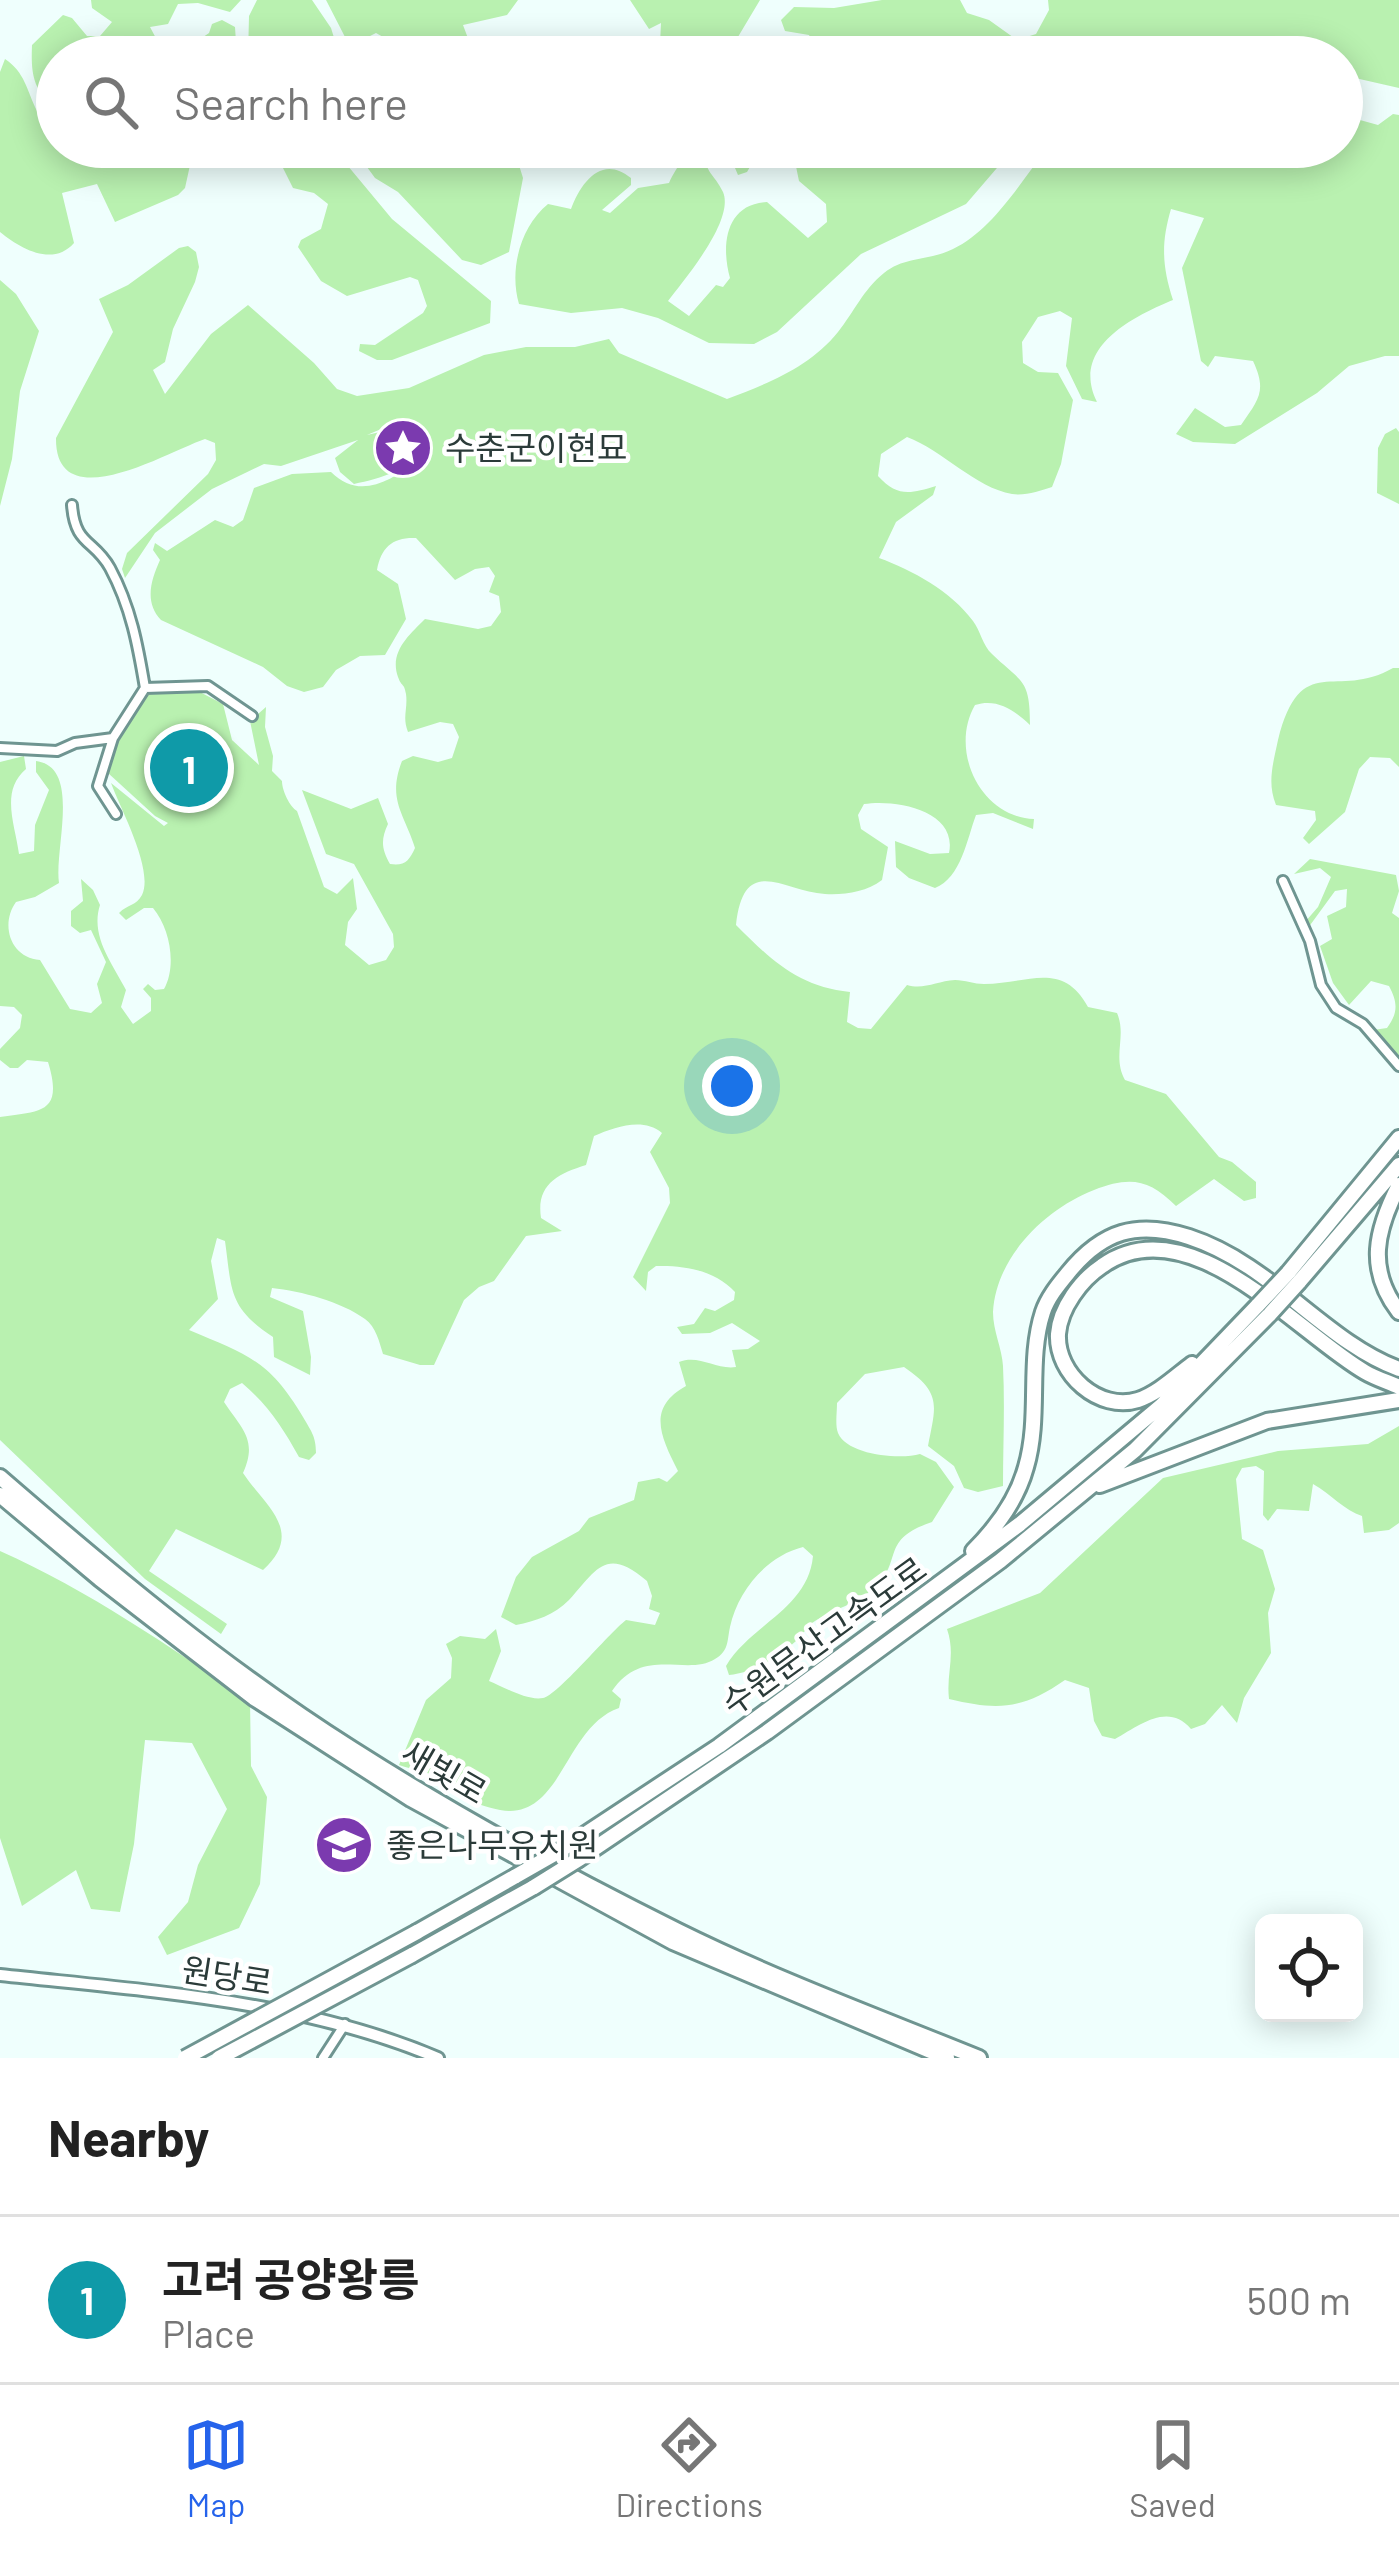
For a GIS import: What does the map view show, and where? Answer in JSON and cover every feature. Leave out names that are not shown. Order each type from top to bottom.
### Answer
[{"type":"highway","name":"수원문산고속도로","points":[[1294,1278],[1399,1138]]},
{"type":"highway","name":"수원문산고속도로","points":[[219,2058],[579,1859],[931,1613],[1089,1489],[1201,1387],[1264,1310],[1399,1165]]},
{"type":"highway","points":[[1399,1185],[1375,1246],[1383,1287],[1399,1312]]},
{"type":"highway","points":[[929,1594],[988,1536],[1016,1496],[1036,1409],[1037,1350],[1044,1310],[1087,1250],[1121,1231],[1156,1229],[1192,1238],[1238,1259],[1358,1346],[1399,1369]]},
{"type":"highway","points":[[1222,1342],[1140,1400],[1120,1401],[1097,1396],[1077,1383],[1064,1361],[1058,1335],[1066,1306],[1102,1265],[1132,1251],[1173,1251],[1259,1291],[1365,1372],[1399,1387]]},
{"type":"highway","name":"수원문산고속도로","points":[[185,2058],[558,1852],[719,1745],[1020,1524],[1162,1405],[1222,1342],[1264,1310]]},
{"type":"highway","points":[[1089,1489],[1268,1421],[1399,1400]]},
{"type":"highway","name":"새빛로","points":[[0,1478],[254,1698],[501,1844],[747,1969],[947,2058]]},
{"type":"highway","name":"새빛로","points":[[0,1495],[202,1651]]},
{"type":"highway","name":"새빛로","points":[[766,1977],[979,2058]]},
{"type":"main road","name":"원당로","points":[[0,1975],[163,1993],[346,2023],[438,2058]]},
{"type":"street","points":[[72,505],[76,533],[107,563],[133,621],[145,688],[113,739],[98,786],[116,814]]},
{"type":"street","points":[[145,688],[208,686],[253,716]]},
{"type":"street","points":[[0,748],[56,752],[74,743],[113,739]]},
{"type":"street","points":[[1282,881],[1310,941],[1321,986],[1336,1008],[1363,1024],[1399,1066]]},
{"type":"street","points":[[323,2058],[346,2023]]},
{"type":"green space","points":[[91,0],[241,0],[230,12],[198,3],[178,4],[168,24],[150,27],[155,36],[100,36],[112,22],[92,8]]},
{"type":"green space","points":[[257,0],[312,0],[333,36],[249,36],[249,16]]},
{"type":"green space","points":[[326,0],[518,0],[507,15],[463,25],[467,36],[344,36]]},
{"type":"green space","points":[[630,0],[760,0],[739,36],[660,36],[661,23],[649,29]]},
{"type":"green space","points":[[882,0],[960,0],[967,13],[989,20],[1011,36],[810,36],[785,31],[781,20],[794,7],[834,8]]},
{"type":"green space","points":[[1048,0],[1399,0],[1399,88],[1363,80],[1363,36],[1030,36],[1036,34],[1049,10]]},
{"type":"green space","points":[[63,15],[72,18],[87,36],[41,36]]},
{"type":"green space","points":[[222,20],[235,27],[236,36],[205,36],[212,24]]},
{"type":"green space","points":[[36,41],[36,84],[32,63]]},
{"type":"green space","points":[[5,59],[12,64],[36,109],[36,168],[189,168],[185,188],[115,222],[97,184],[62,193],[74,243],[57,254],[37,253],[8,238],[0,232],[0,72]]},
{"type":"green space","points":[[1399,115],[1399,356],[1349,366],[1317,393],[1235,444],[1193,442],[1176,434],[1195,408],[1225,427],[1241,425],[1260,388],[1253,361],[1215,356],[1208,367],[1201,361],[1182,268],[1204,218],[1171,209],[1164,255],[1173,300],[1124,326],[1098,350],[1091,383],[1097,402],[1082,399],[1066,366],[1072,318],[1060,311],[1038,317],[1022,342],[1023,363],[1038,372],[1058,373],[1073,400],[1052,487],[1022,494],[999,490],[907,437],[881,454],[878,476],[891,488],[911,492],[936,486],[933,495],[896,522],[879,558],[917,575],[954,600],[973,621],[989,651],[1026,690],[1030,725],[1005,707],[975,705],[966,742],[974,778],[985,794],[998,807],[1034,819],[1033,829],[993,813],[976,815],[957,867],[935,888],[896,867],[895,841],[930,854],[949,853],[944,826],[907,806],[864,804],[858,815],[861,829],[888,847],[882,880],[862,890],[833,894],[757,883],[740,903],[736,925],[787,970],[816,984],[850,992],[847,1022],[858,1028],[871,1029],[907,985],[1043,978],[1067,984],[1088,1007],[1117,1013],[1125,1080],[1166,1094],[1219,1157],[1256,1182],[1256,1198],[1244,1201],[1214,1179],[1176,1206],[1148,1185],[1118,1183],[1076,1198],[1026,1238],[1003,1272],[993,1312],[1003,1366],[1003,1486],[978,1492],[964,1488],[954,1466],[928,1446],[933,1401],[916,1376],[904,1367],[865,1374],[837,1403],[837,1430],[843,1440],[875,1454],[920,1454],[936,1462],[954,1487],[932,1522],[904,1536],[873,1589],[815,1621],[773,1658],[738,1674],[729,1675],[726,1666],[801,1590],[813,1556],[803,1547],[778,1558],[756,1576],[734,1613],[720,1656],[704,1664],[651,1665],[624,1677],[612,1691],[621,1699],[619,1708],[601,1718],[550,1788],[521,1810],[490,1808],[438,1777],[399,1765],[426,1700],[451,1678],[452,1658],[446,1644],[460,1636],[485,1639],[496,1629],[501,1651],[489,1681],[523,1696],[543,1698],[626,1620],[655,1625],[660,1613],[649,1609],[652,1596],[647,1581],[612,1563],[595,1571],[563,1605],[544,1617],[516,1625],[501,1617],[516,1577],[532,1557],[579,1531],[589,1518],[634,1500],[638,1482],[659,1478],[667,1482],[678,1471],[666,1446],[661,1414],[673,1395],[686,1386],[679,1362],[736,1367],[732,1350],[748,1349],[760,1341],[732,1323],[710,1333],[682,1334],[677,1327],[694,1324],[705,1308],[715,1311],[734,1300],[735,1292],[719,1279],[689,1268],[656,1266],[648,1272],[646,1291],[633,1277],[670,1203],[669,1188],[650,1152],[662,1133],[646,1125],[629,1125],[594,1136],[586,1165],[566,1172],[545,1189],[541,1218],[562,1231],[526,1236],[494,1281],[464,1300],[434,1365],[383,1354],[372,1326],[345,1307],[272,1288],[270,1297],[303,1311],[310,1375],[274,1357],[273,1337],[240,1307],[225,1241],[217,1238],[211,1261],[218,1299],[189,1330],[242,1353],[268,1371],[308,1426],[316,1453],[309,1460],[299,1457],[251,1391],[242,1383],[230,1389],[224,1402],[248,1443],[243,1473],[277,1519],[281,1543],[263,1570],[176,1529],[149,1571],[227,1624],[221,1634],[145,1579],[0,1440],[0,1117],[37,1111],[53,1092],[48,1062],[27,1060],[10,1068],[0,1060],[0,1049],[20,1028],[22,1015],[14,1007],[0,1006],[0,762],[24,756],[26,769],[11,798],[19,854],[34,851],[35,825],[49,790],[36,772],[36,761],[50,767],[58,778],[63,812],[59,883],[16,902],[9,929],[15,947],[40,960],[70,1009],[91,1013],[102,1003],[97,984],[106,962],[91,930],[80,933],[71,926],[71,911],[83,901],[81,879],[100,905],[100,938],[126,990],[121,1007],[133,1024],[151,1011],[151,998],[143,989],[148,984],[155,990],[164,989],[168,980],[170,947],[153,908],[144,908],[126,920],[119,913],[140,899],[145,884],[140,856],[111,783],[164,826],[168,823],[108,773],[121,730],[145,693],[194,689],[223,704],[232,740],[259,765],[250,721],[266,707],[272,771],[297,811],[324,887],[337,894],[353,878],[357,909],[348,922],[345,945],[369,965],[386,960],[394,947],[393,934],[354,864],[326,854],[302,790],[351,809],[378,798],[388,824],[383,844],[387,858],[390,864],[406,862],[415,848],[397,796],[402,761],[413,756],[438,762],[452,758],[459,737],[453,724],[440,722],[408,732],[406,694],[396,668],[398,652],[425,619],[478,629],[491,626],[501,612],[499,596],[489,592],[495,576],[489,567],[455,580],[416,538],[408,538],[389,545],[377,570],[398,584],[406,619],[385,655],[360,656],[336,670],[323,687],[304,692],[287,686],[263,667],[161,620],[151,598],[160,560],[153,550],[155,543],[167,551],[215,520],[233,527],[243,520],[254,488],[292,474],[331,472],[352,485],[363,486],[385,481],[417,461],[418,431],[409,423],[393,424],[367,435],[397,428],[413,437],[403,465],[375,479],[354,484],[340,472],[335,458],[358,440],[281,466],[264,464],[212,489],[155,533],[125,578],[122,569],[127,553],[208,474],[216,460],[215,443],[205,439],[142,466],[93,478],[74,474],[61,462],[56,438],[113,332],[99,299],[128,285],[179,248],[188,246],[196,252],[195,282],[173,329],[165,362],[153,370],[165,394],[211,334],[248,305],[337,389],[357,396],[409,388],[484,355],[526,347],[575,347],[609,339],[619,353],[727,399],[814,355],[884,273],[968,241],[1032,168],[1363,168],[1363,121],[1378,125]]},
{"type":"green space","points":[[283,168],[350,168],[392,219],[491,301],[490,323],[392,360],[377,360],[359,351],[360,344],[375,345],[423,313],[427,306],[418,280],[410,277],[347,296],[321,281],[298,247],[301,240],[321,229],[328,204],[314,193],[293,188]]},
{"type":"green space","points":[[368,168],[520,168],[523,178],[509,252],[481,265],[462,260],[398,192]]},
{"type":"green space","points":[[677,168],[708,168],[723,192],[725,204],[715,233],[668,301],[689,316],[716,285],[723,287],[730,278],[727,240],[742,210],[767,202],[808,238],[827,222],[826,204],[799,181],[796,168],[997,168],[966,204],[861,254],[777,332],[754,344],[709,343],[658,318],[622,308],[571,313],[519,304],[516,263],[530,225],[548,204],[571,209],[587,181],[602,170],[621,171],[631,178],[631,185],[602,210],[610,213],[638,188],[669,183]]},
{"type":"green space","points":[[0,280],[16,294],[39,331],[20,391],[12,459],[0,506]]},
{"type":"green space","points":[[1396,428],[1399,504],[1377,493],[1378,448],[1385,434]]},
{"type":"green space","points":[[1399,668],[1399,767],[1390,758],[1370,757],[1359,769],[1345,812],[1309,844],[1303,838],[1316,820],[1315,811],[1276,805],[1272,789],[1274,757],[1287,712],[1309,686],[1373,677]]},
{"type":"green space","points":[[1310,859],[1396,875],[1399,891],[1392,913],[1399,918],[1399,1060],[1373,1030],[1387,1028],[1395,1013],[1389,986],[1371,981],[1349,1005],[1333,983],[1320,946],[1332,939],[1327,916],[1346,907],[1347,889],[1335,891],[1308,928],[1305,922],[1318,907],[1331,877],[1320,868],[1294,874]]},
{"type":"green space","points":[[1399,1426],[1399,1523],[1389,1530],[1364,1533],[1362,1516],[1313,1484],[1309,1511],[1277,1509],[1268,1521],[1263,1515],[1264,1471],[1256,1466],[1242,1468],[1236,1479],[1242,1539],[1263,1550],[1275,1589],[1268,1613],[1271,1653],[1244,1698],[1237,1723],[1222,1705],[1205,1724],[1191,1729],[1173,1717],[1163,1717],[1115,1739],[1102,1736],[1094,1721],[1089,1688],[1065,1680],[1010,1705],[949,1699],[947,1629],[1040,1593],[1163,1478],[1278,1451],[1368,1444]]},
{"type":"green space","points":[[0,1551],[97,1601],[250,1701],[251,1766],[267,1797],[260,1884],[239,1928],[167,1955],[158,1937],[188,1902],[198,1865],[227,1809],[192,1743],[145,1740],[134,1844],[120,1912],[91,1909],[76,1870],[22,1906],[0,1838]]},
{"type":"place","name":"수춘군이현묘","points":[[403,448]]},
{"type":"place","name":"고려 공양왕릉","points":[[189,768]]},
{"type":"place","name":"좋은나무유치원","points":[[344,1845]]}]
